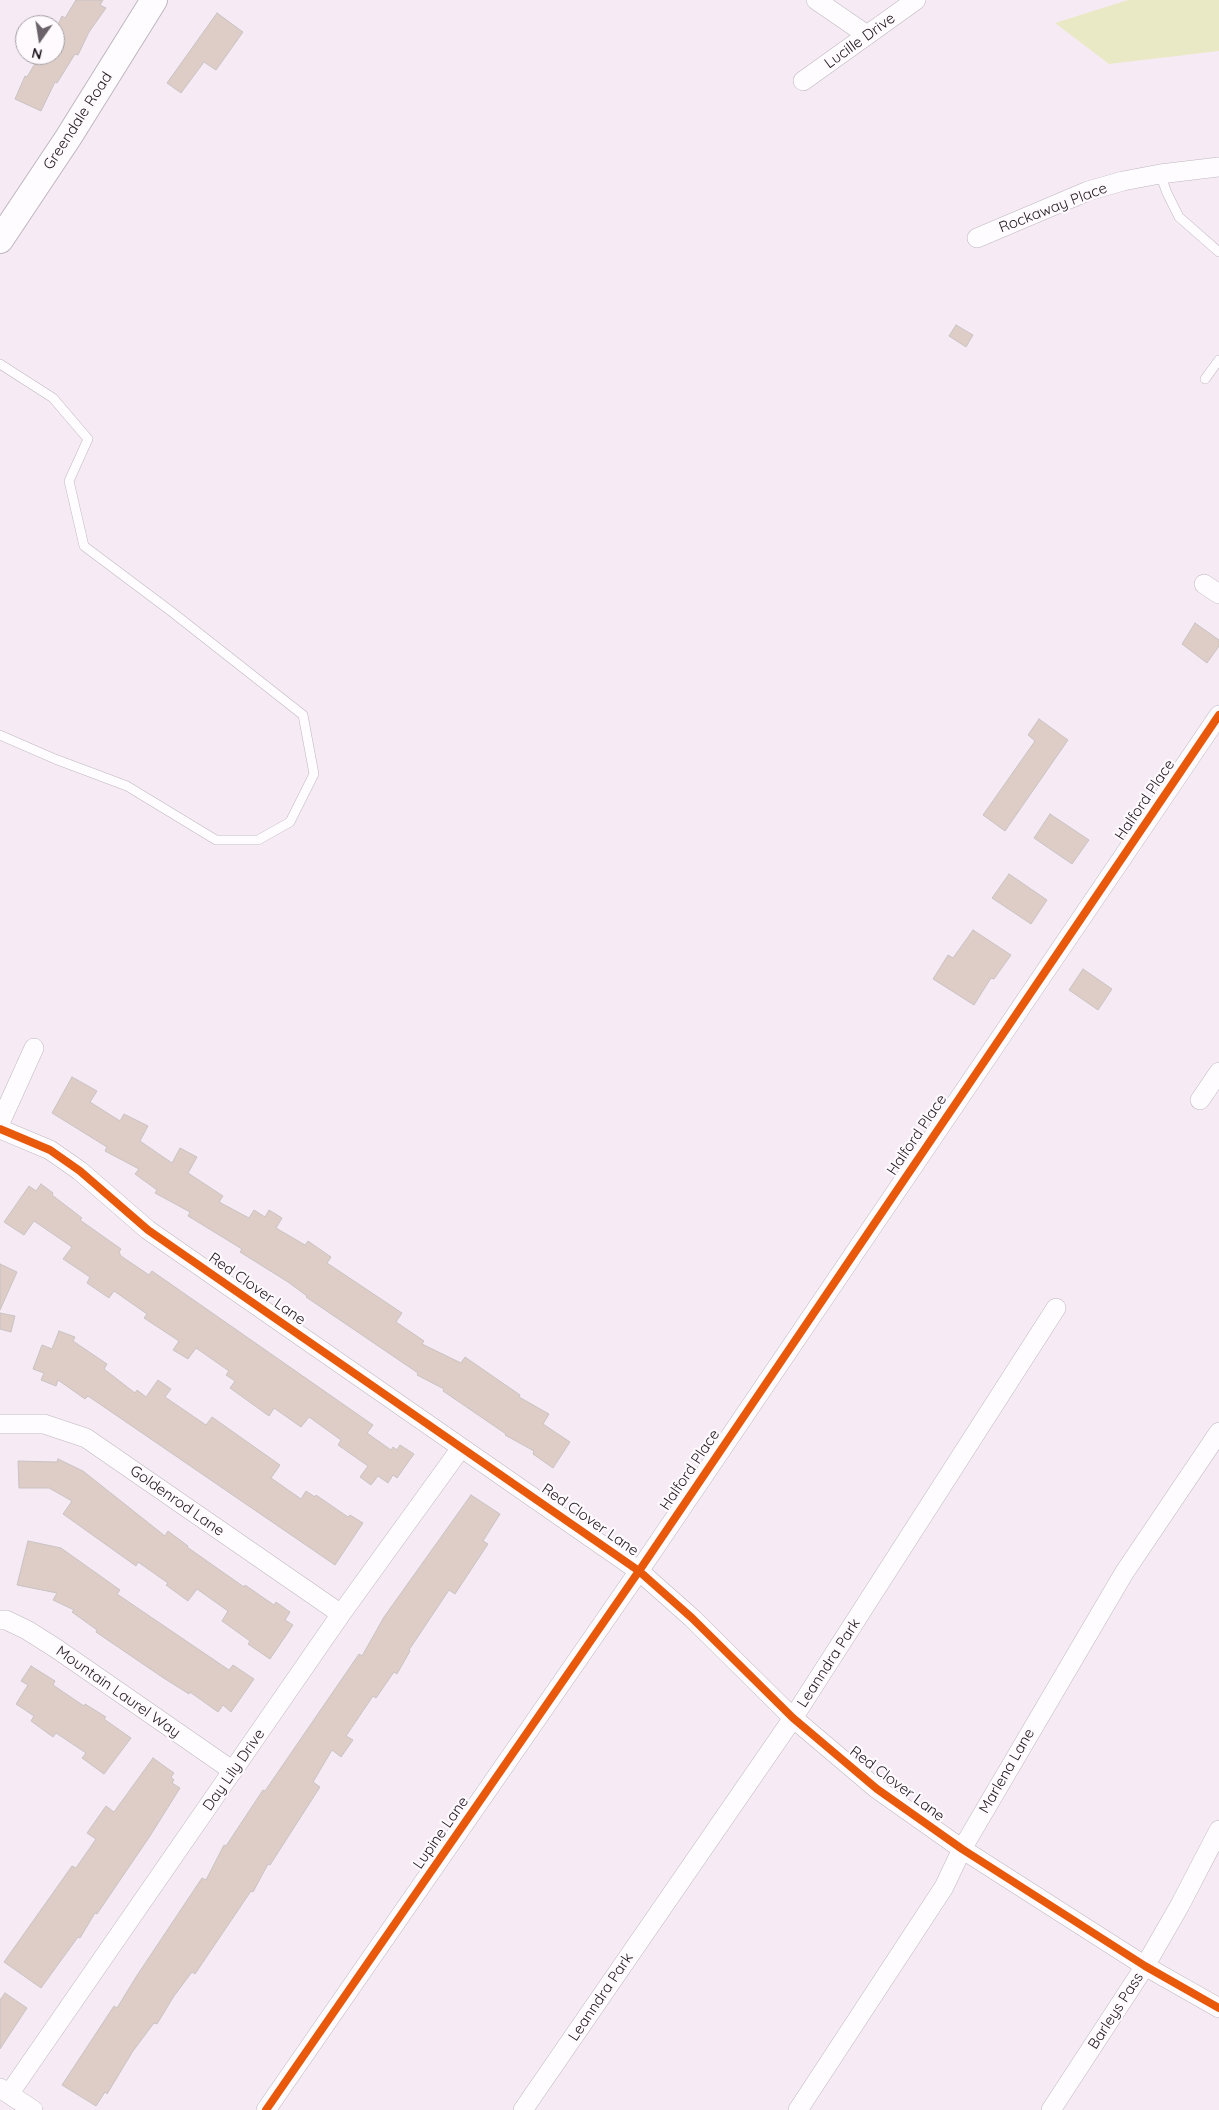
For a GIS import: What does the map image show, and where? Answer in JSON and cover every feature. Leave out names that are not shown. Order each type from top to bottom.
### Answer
[{"type":"street","name":"Greendale Road","points":[[0,240],[68,138],[154,0]]},
{"type":"street","points":[[816,0],[867,35]]},
{"type":"street","name":"Lucille Drive","points":[[803,81],[916,0]]},
{"type":"street","name":"Rockaway Place","points":[[977,238],[1088,191],[1122,181],[1219,167]]},
{"type":"street","name":"Halford Place","points":[[638,1571],[1219,715]]},
{"type":"street","points":[[0,1123],[34,1048]]},
{"type":"street","points":[[1200,1100],[1219,1072]]},
{"type":"street","name":"Red Clover Lane","points":[[0,1129],[50,1150],[80,1171],[148,1230],[638,1571],[692,1618],[793,1718],[877,1789],[962,1849],[1145,1966],[1219,2008]]},
{"type":"street","name":"Leanndra Park","points":[[524,2110],[793,1718],[1056,1308]]},
{"type":"street","name":"Goldenrod Lane","points":[[0,1424],[44,1424],[86,1438],[341,1614]]},
{"type":"street","name":"Marlena Lane","points":[[798,2110],[944,1887],[962,1849],[1124,1573],[1219,1432]]},
{"type":"street","name":"Day Lily Drive","points":[[4,2091],[233,1771],[341,1614],[461,1448]]},
{"type":"street","name":"Lupine Lane","points":[[266,2110],[638,1571]]},
{"type":"street","name":"Mountain Laurel Way","points":[[0,1620],[6,1620],[27,1630],[233,1771]]},
{"type":"street","name":"Barleys Pass","points":[[1051,2110],[1145,1966],[1180,1906],[1219,1830]]},
{"type":"street","points":[[4,2091],[33,2110]]},
{"type":"lane","points":[[1160,174],[1179,216],[1219,252]]},
{"type":"lane","points":[[1205,380],[1219,360]]},
{"type":"lane","points":[[0,364],[54,398],[88,439],[69,481],[84,546],[303,715],[314,774],[290,822],[258,840],[216,840],[127,786],[0,734]]},
{"type":"green space","points":[[1128,0],[1219,0],[1219,51],[1109,64],[1055,23]]},
{"type":"building","points":[[76,0],[103,0],[100,5],[106,8],[89,32],[78,55],[75,54],[57,83],[55,82],[41,111],[15,99],[25,76],[27,77],[34,65],[65,65],[65,18]]},
{"type":"building","points":[[217,13],[243,32],[216,70],[204,62],[181,93],[167,83]]},
{"type":"building","points":[[956,325],[973,335],[966,347],[949,336]]},
{"type":"building","points":[[1195,623],[1219,640],[1219,646],[1207,663],[1182,644]]},
{"type":"building","points":[[1039,719],[1068,740],[1005,831],[983,815],[1035,741],[1028,735]]},
{"type":"building","points":[[1050,814],[1089,840],[1072,864],[1034,838]]},
{"type":"building","points":[[1009,874],[1047,900],[1031,924],[992,898]]},
{"type":"building","points":[[973,930],[1011,955],[994,979],[991,978],[974,1005],[933,979],[948,955],[953,958]]},
{"type":"building","points":[[1083,969],[1112,989],[1098,1010],[1069,990]]},
{"type":"building","points":[[72,1077],[97,1091],[90,1102],[120,1121],[124,1114],[148,1126],[140,1141],[172,1163],[180,1148],[197,1157],[188,1173],[223,1196],[219,1202],[249,1218],[254,1210],[265,1217],[269,1210],[282,1218],[276,1228],[305,1245],[308,1241],[331,1257],[327,1263],[402,1313],[396,1322],[424,1341],[422,1344],[461,1363],[465,1357],[520,1395],[519,1397],[549,1414],[543,1424],[570,1442],[553,1468],[533,1454],[534,1451],[505,1435],[443,1391],[444,1389],[417,1375],[418,1373],[306,1297],[288,1282],[240,1252],[242,1249],[188,1216],[190,1212],[155,1193],[157,1190],[135,1174],[139,1169],[105,1151],[107,1147],[52,1113]]},
{"type":"building","points":[[41,1184],[82,1218],[80,1220],[121,1249],[119,1252],[121,1256],[149,1275],[152,1271],[373,1425],[367,1433],[391,1450],[393,1447],[397,1450],[400,1445],[414,1454],[397,1478],[393,1475],[388,1483],[378,1476],[371,1485],[360,1477],[368,1466],[338,1445],[341,1440],[309,1417],[301,1427],[274,1408],[269,1416],[230,1388],[235,1381],[226,1375],[229,1371],[196,1348],[188,1359],[173,1350],[179,1341],[144,1318],[147,1314],[114,1291],[109,1298],[87,1283],[90,1277],[63,1259],[72,1247],[34,1221],[24,1235],[4,1222],[29,1186],[36,1191]]},
{"type":"building","points":[[0,1264],[17,1272],[0,1310]]},
{"type":"building","points":[[0,1313],[15,1316],[11,1332],[0,1329]]},
{"type":"building","points":[[59,1331],[75,1337],[73,1341],[107,1364],[104,1369],[135,1393],[137,1390],[146,1397],[158,1380],[171,1389],[165,1397],[206,1425],[212,1417],[280,1465],[271,1478],[301,1499],[306,1491],[315,1497],[316,1495],[348,1517],[350,1515],[363,1523],[335,1565],[88,1396],[85,1399],[58,1380],[56,1386],[41,1380],[44,1373],[33,1369],[42,1345],[52,1349]]},
{"type":"building","points":[[58,1459],[83,1471],[165,1536],[168,1531],[187,1547],[244,1587],[245,1585],[274,1605],[276,1602],[290,1612],[285,1620],[293,1625],[270,1659],[248,1644],[250,1641],[222,1621],[228,1611],[197,1589],[188,1601],[166,1585],[168,1583],[138,1562],[136,1566],[63,1514],[72,1501],[49,1488],[19,1488],[18,1461],[57,1462]]},
{"type":"building","points":[[471,1495],[500,1514],[483,1541],[488,1544],[455,1594],[449,1590],[409,1650],[397,1674],[394,1672],[376,1698],[373,1696],[346,1736],[353,1740],[341,1757],[332,1750],[313,1782],[320,1787],[270,1865],[268,1864],[253,1892],[251,1891],[195,1974],[192,1972],[174,1996],[157,2024],[154,2023],[133,2051],[107,2094],[105,2092],[96,2106],[62,2085],[114,2006],[117,2008],[202,1878],[206,1880],[224,1845],[226,1846],[263,1790],[265,1791],[359,1654],[362,1656],[384,1617]]},
{"type":"building","points":[[28,1541],[61,1548],[120,1590],[117,1594],[142,1611],[229,1670],[233,1665],[254,1679],[231,1712],[223,1705],[218,1712],[96,1632],[97,1630],[72,1612],[74,1610],[53,1600],[57,1593],[17,1585]]},
{"type":"building","points":[[31,1666],[55,1681],[53,1685],[84,1706],[85,1704],[106,1717],[104,1719],[131,1738],[104,1774],[82,1758],[86,1753],[56,1733],[53,1737],[31,1721],[34,1716],[16,1704],[28,1685],[21,1681]]},
{"type":"building","points":[[153,1758],[174,1773],[171,1777],[174,1780],[172,1783],[180,1788],[97,1914],[95,1913],[80,1938],[78,1937],[41,1988],[4,1962],[72,1866],[76,1868],[96,1839],[87,1833],[106,1806],[114,1812]]},
{"type":"building","points":[[5,1993],[27,2008],[0,2049],[0,2000]]},
{"type":"cycle path","points":[[266,2110],[639,1571],[1219,715]]},
{"type":"cycle path","points":[[0,1129],[50,1150],[80,1171],[148,1230],[639,1571],[692,1618],[793,1718],[877,1789],[962,1849],[1145,1966],[1219,2008]]}]
